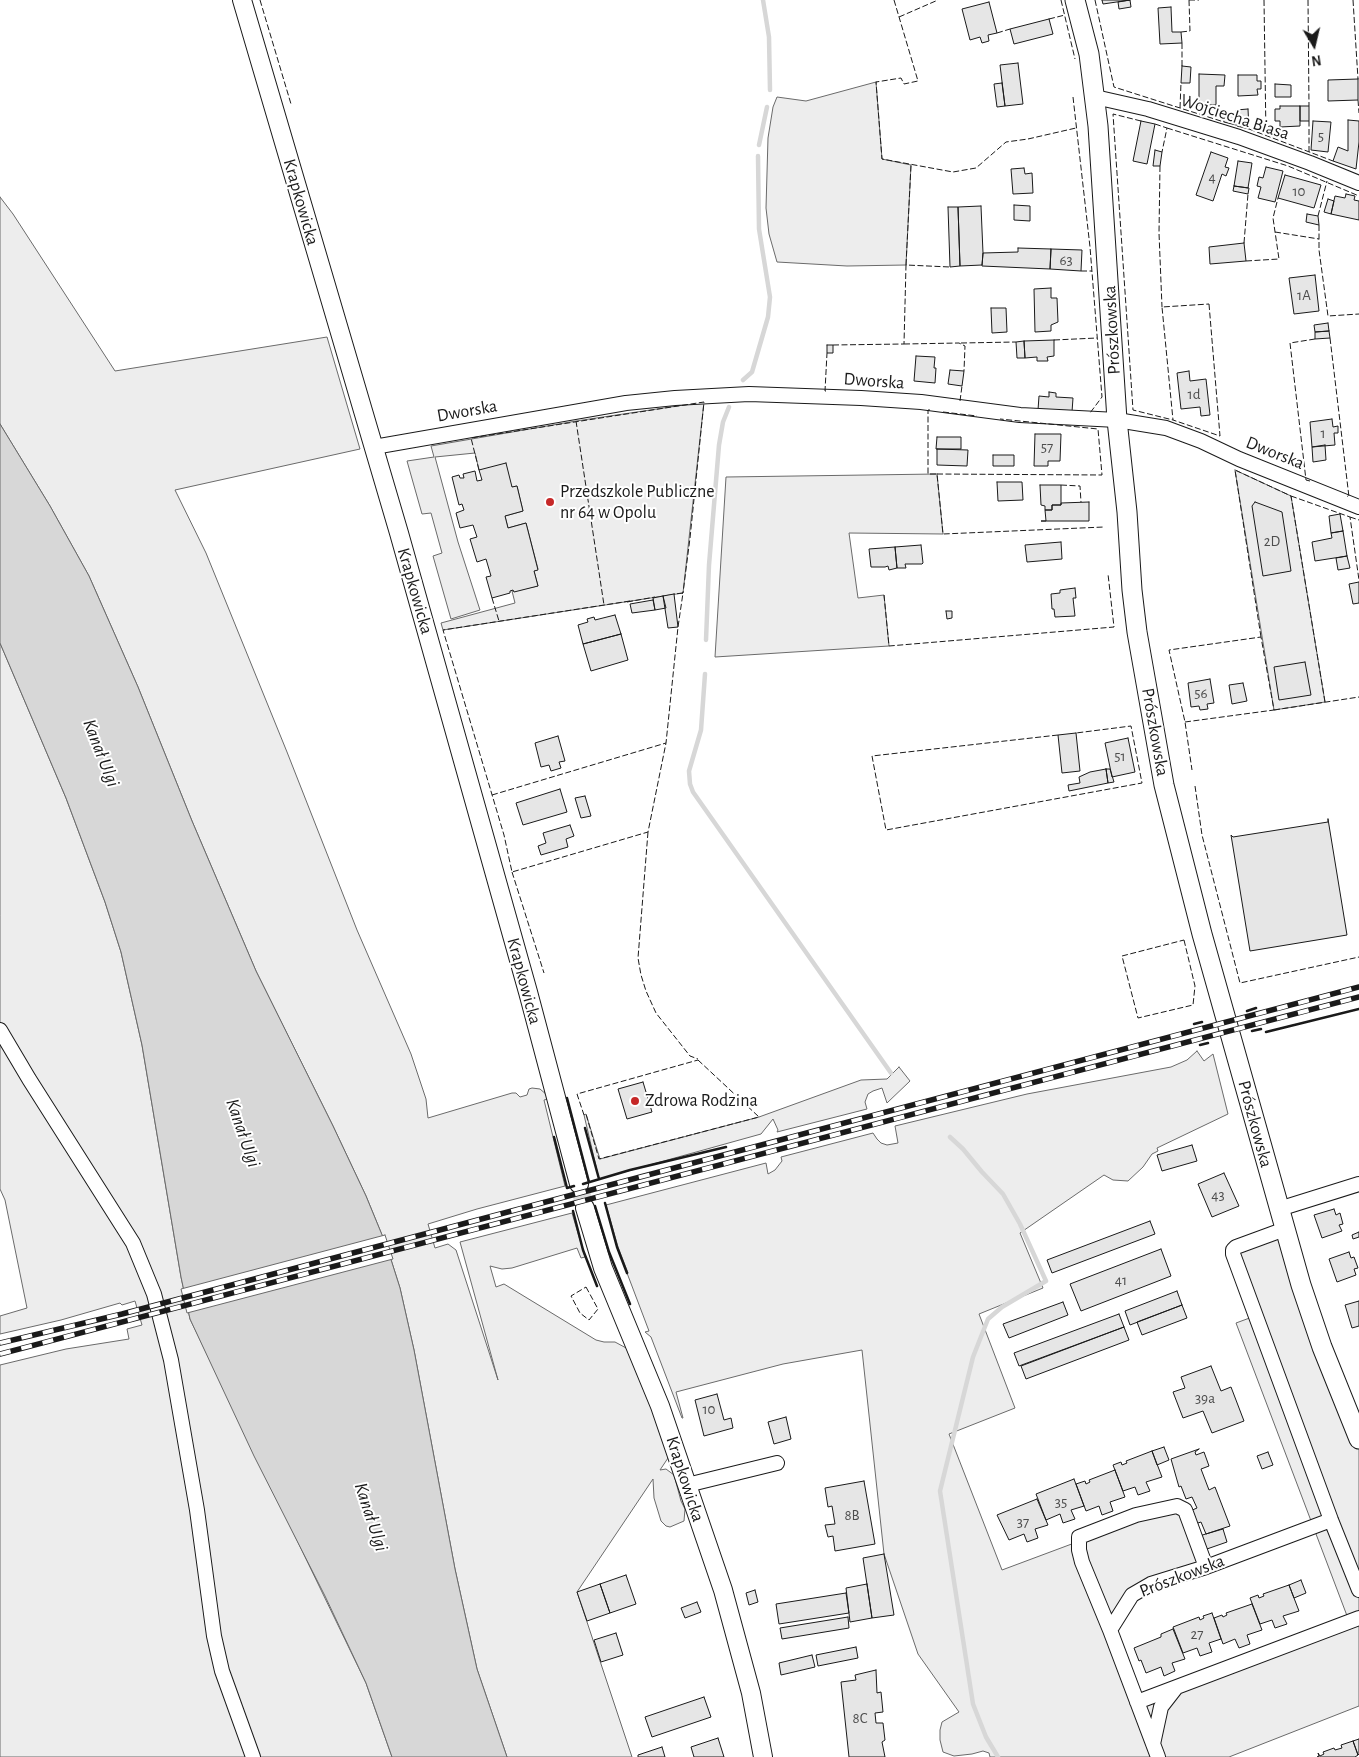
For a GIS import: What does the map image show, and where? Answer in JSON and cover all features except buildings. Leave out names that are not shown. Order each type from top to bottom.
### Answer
[{"type":"main road","name":"Prószkowska","points":[[1075,0],[1081,17],[1089,54],[1095,97],[1107,240],[1117,420],[1136,625],[1164,785],[1200,925],[1285,1229],[1322,1348],[1359,1439]]},
{"type":"street","name":"Krapkowicka","points":[[242,0],[374,447],[528,992],[579,1184]]},
{"type":"street","name":"Wojciecha Biasa","points":[[1095,97],[1148,109],[1239,137],[1359,183]]},
{"type":"street","name":"Dworska","points":[[374,447],[626,404],[725,394],[861,398],[952,406],[1020,415],[1117,420],[1166,428],[1359,507]]},
{"type":"street","points":[[0,1030],[34,1088],[132,1243],[154,1294],[171,1360],[197,1510],[214,1636],[222,1671],[253,1757]]},
{"type":"street","points":[[1279,1208],[1359,1184]]},
{"type":"street","name":"Krapkowicka","points":[[585,1208],[603,1268],[656,1394],[731,1616],[751,1693],[763,1757]]},
{"type":"street","points":[[1285,1229],[1236,1246],[1233,1254],[1331,1520],[1359,1590]]},
{"type":"street","points":[[687,1485],[776,1463]]},
{"type":"street","points":[[1156,1751],[1082,1562],[1079,1550],[1079,1537],[1136,1515],[1177,1506],[1185,1510],[1206,1567]]},
{"type":"street","name":"Prószkowska","points":[[1110,1630],[1132,1595],[1150,1584],[1206,1567],[1331,1520]]},
{"type":"street","points":[[1138,1702],[1359,1618]]},
{"type":"street","points":[[1156,1751],[1161,1707],[1176,1688]]},
{"type":"shaded area","points":[[876,82],[882,159],[911,165],[906,265],[847,266],[777,262],[769,234],[766,208],[768,138],[773,107],[777,97],[806,101]]},
{"type":"shaded area","points":[[0,197],[115,371],[327,337],[360,449],[175,490],[206,553],[357,930],[411,1054],[426,1099],[428,1118],[512,1093],[516,1093],[520,1097],[527,1095],[529,1089],[532,1088],[540,1089],[547,1095],[548,1099],[544,1100],[565,1186],[428,1224],[435,1248],[448,1244],[456,1250],[498,1380],[460,1242],[572,1213],[585,1257],[581,1258],[577,1248],[512,1268],[502,1269],[490,1266],[496,1287],[504,1284],[596,1340],[615,1342],[628,1349],[670,1455],[660,1470],[666,1469],[674,1475],[685,1509],[684,1521],[670,1527],[661,1521],[654,1498],[653,1479],[577,1592],[632,1757],[507,1757],[477,1669],[455,1569],[414,1350],[400,1288],[387,1247],[366,1196],[333,1126],[256,971],[192,821],[138,687],[89,576],[50,506],[0,424]]},
{"type":"shaded area","name":"Przedszkole Publiczne nr 64 w Opolu","points":[[704,402],[683,593],[443,630],[441,623],[515,603],[512,591],[538,586],[534,571],[538,569],[526,523],[508,528],[505,516],[523,511],[517,486],[512,487],[479,470],[475,453],[435,457],[458,542],[480,610],[451,619],[433,556],[442,553],[431,513],[422,514],[407,461],[434,457],[431,446],[576,421]]},
{"type":"shaded area","points":[[1235,470],[1291,496],[1325,702],[1274,710]]},
{"type":"shaded area","points":[[937,474],[943,534],[849,533],[858,598],[884,595],[889,646],[715,657],[726,477]]},
{"type":"shaded area","points":[[0,643],[66,798],[105,902],[121,952],[142,1045],[181,1277],[190,1319],[366,1683],[392,1757],[0,1757],[0,1365],[66,1349],[129,1339],[127,1329],[142,1325],[135,1301],[122,1305],[120,1303],[61,1320],[0,1334],[0,1316],[27,1308],[5,1200],[0,1189]]},
{"type":"shaded area","points":[[1197,1051],[1204,1061],[1213,1054],[1228,1114],[1157,1148],[1158,1151],[1152,1154],[1143,1167],[1128,1181],[1113,1180],[1104,1175],[1020,1233],[1043,1288],[979,1314],[1015,1408],[949,1434],[1002,1570],[1077,1542],[1093,1539],[1172,1506],[1177,1506],[1206,1567],[1151,1584],[1110,1630],[1138,1702],[1349,1621],[1236,1323],[1255,1316],[1233,1254],[1285,1229],[1359,1439],[1359,1706],[1229,1757],[990,1757],[989,1753],[983,1751],[954,1756],[943,1752],[940,1730],[942,1722],[959,1712],[918,1654],[884,1554],[862,1350],[783,1364],[676,1392],[682,1418],[651,1337],[645,1332],[649,1331],[618,1247],[606,1205],[766,1163],[768,1174],[775,1170],[782,1161],[781,1157],[873,1133],[881,1143],[887,1145],[898,1143],[895,1126],[1027,1094],[1171,1067],[1187,1060]]},
{"type":"shaded area","points":[[899,1067],[910,1081],[887,1103],[882,1088],[868,1094],[865,1102],[867,1109],[777,1132],[778,1130],[773,1119],[761,1134],[599,1179],[584,1115],[586,1114],[600,1159],[759,1117],[861,1080],[887,1079]]},
{"type":"water","name":"Kanał Ulgi","points":[[0,424],[50,506],[89,576],[138,687],[192,821],[256,971],[333,1126],[366,1196],[387,1247],[400,1288],[414,1350],[455,1569],[477,1669],[507,1757],[392,1757],[366,1683],[325,1596],[254,1456],[190,1319],[181,1277],[142,1045],[121,952],[105,902],[66,798],[0,643]]},
{"type":"pier","points":[[385,1235],[393,1259],[187,1313],[181,1289]]},
{"type":"waterway","points":[[763,0],[769,37],[770,90]]},
{"type":"waterway","points":[[759,145],[767,107]]},
{"type":"waterway","points":[[743,380],[752,372],[768,317],[770,297],[759,229],[758,156]]},
{"type":"waterway","points":[[706,640],[709,565],[719,445],[723,422],[729,407]]},
{"type":"waterway","points":[[705,674],[701,730],[689,771],[693,792],[891,1073]]},
{"type":"waterway","points":[[950,1137],[1003,1194],[1020,1224],[1046,1281],[1002,1307],[988,1319],[973,1357],[940,1491],[973,1704],[986,1737],[998,1757]]},
{"type":"tunnel","points":[[579,1184],[585,1208]]},
{"type":"railway","points":[[0,1343],[122,1314],[1359,987]]},
{"type":"railway","points":[[0,1354],[1359,997]]},
{"type":"fence","points":[[260,0],[291,104]]},
{"type":"fence","points":[[894,0],[918,81],[904,84],[901,78],[876,82],[882,159],[953,172],[976,168],[1006,142],[1076,128]]},
{"type":"fence","points":[[899,17],[938,0]]},
{"type":"fence","points":[[1061,0],[1075,59]]},
{"type":"fence","points":[[1095,0],[1114,87],[1224,122]]},
{"type":"fence","points":[[1189,0],[1199,0]]},
{"type":"fence","points":[[1181,32],[1190,31],[1189,0]]},
{"type":"fence","points":[[1264,0],[1266,136]]},
{"type":"fence","points":[[1308,0],[1309,106]]},
{"type":"fence","points":[[1353,0],[1358,79]]},
{"type":"fence","points":[[1049,19],[1065,15]]},
{"type":"fence","points":[[997,33],[1010,29]]},
{"type":"fence","points":[[1182,43],[1182,66]]},
{"type":"fence","points":[[1180,108],[1181,83]]},
{"type":"fence","points":[[1073,97],[1090,247],[1102,397],[1090,413]]},
{"type":"fence","points":[[1358,100],[1359,113]]},
{"type":"fence","points":[[1141,121],[1113,114],[1133,410],[1173,420]]},
{"type":"fence","points":[[1309,121],[1309,152]]},
{"type":"fence","points":[[1155,124],[1167,128],[1162,152]]},
{"type":"fence","points":[[1167,128],[1288,166],[1359,196]]},
{"type":"fence","points":[[1249,129],[1333,161]]},
{"type":"fence","points":[[906,265],[911,165]]},
{"type":"fence","points":[[1160,166],[1159,233],[1162,307]]},
{"type":"fence","points":[[1318,216],[1327,181]]},
{"type":"fence","points":[[1244,243],[1248,194]]},
{"type":"fence","points":[[1246,261],[1279,259],[1273,218],[1278,198]]},
{"type":"fence","points":[[1319,225],[1319,250],[1328,316],[1359,314]]},
{"type":"fence","points":[[1275,232],[1319,239]]},
{"type":"fence","points":[[833,345],[904,344],[906,265],[950,267]]},
{"type":"fence","points":[[1081,271],[1092,271]]},
{"type":"fence","points":[[1209,304],[1220,436],[1173,420],[1162,307],[1209,304]]},
{"type":"fence","points":[[1054,340],[1097,338]]},
{"type":"fence","points":[[1330,338],[1349,497],[1347,496]]},
{"type":"fence","points":[[1310,481],[1306,480],[1290,343],[1315,339]]},
{"type":"fence","points":[[961,343],[1016,342]]},
{"type":"fence","points":[[904,344],[959,343],[965,346],[964,371]]},
{"type":"fence","points":[[826,391],[827,353]]},
{"type":"fence","points":[[960,401],[962,386]]},
{"type":"fence","points":[[479,470],[471,438],[704,402],[690,538],[682,593]]},
{"type":"fence","points":[[930,410],[928,410],[928,474],[937,474],[943,534],[1104,527]]},
{"type":"fence","points":[[943,412],[977,416]]},
{"type":"fence","points":[[937,474],[1102,475],[1098,429],[1000,419]]},
{"type":"fence","points":[[576,421],[604,605]]},
{"type":"fence","points":[[1261,637],[1235,470],[1291,496],[1325,702]]},
{"type":"fence","points":[[1061,485],[1080,486],[1081,502]]},
{"type":"fence","points":[[1291,496],[1350,517],[1359,580]]},
{"type":"fence","points":[[1350,517],[1359,520]]},
{"type":"fence","points":[[884,595],[889,646],[1114,627],[1108,574]]},
{"type":"fence","points":[[630,601],[443,630],[504,835],[512,872],[648,832],[666,743],[683,593],[674,594]]},
{"type":"fence","points":[[627,602],[655,597]]},
{"type":"fence","points":[[492,598],[499,621]]},
{"type":"fence","points":[[1185,722],[1274,710],[1261,637],[1169,650],[1185,722],[1192,770]]},
{"type":"fence","points":[[1274,710],[1359,697]]},
{"type":"fence","points":[[1058,735],[872,756],[886,830],[1142,783],[1131,726],[1076,733]]},
{"type":"fence","points":[[492,795],[666,743]]},
{"type":"fence","points":[[1195,786],[1202,835],[1240,983],[1359,957]]},
{"type":"fence","points":[[648,832],[638,958],[641,975],[656,1013],[690,1056],[698,1059]]},
{"type":"fence","points":[[512,872],[544,973]]},
{"type":"fence","points":[[1184,940],[1195,986],[1193,1005],[1138,1018],[1122,956],[1184,940]]},
{"type":"fence","points":[[698,1060],[759,1117],[599,1159],[586,1114],[584,1115],[577,1094],[698,1060]]},
{"type":"fence","points":[[586,1287],[598,1309],[589,1320],[580,1313],[571,1296],[586,1287]]},
{"type":"wall","points":[[1247,1011],[1256,1008]]},
{"type":"wall","points":[[1266,1032],[1359,1009]]},
{"type":"wall","points":[[1194,1024],[1202,1022]]},
{"type":"wall","points":[[1252,1031],[1261,1029]]},
{"type":"wall","points":[[1200,1045],[1208,1043]]},
{"type":"wall","points":[[567,1098],[589,1182]]},
{"type":"wall","points":[[585,1128],[599,1179]]},
{"type":"wall","points":[[554,1137],[567,1188],[574,1186]]},
{"type":"wall","points":[[583,1184],[630,1170],[726,1147]]},
{"type":"wall","points":[[605,1203],[617,1247],[627,1273]]},
{"type":"wall","points":[[595,1206],[609,1252],[630,1304]]},
{"type":"wall","points":[[573,1211],[583,1250],[597,1286]]},
{"type":"place","name":"Przedszkole Publiczne nr 64 w Opolu","points":[[550,502]]},
{"type":"place","name":"Zdrowa Rodzina","points":[[635,1101]]}]
